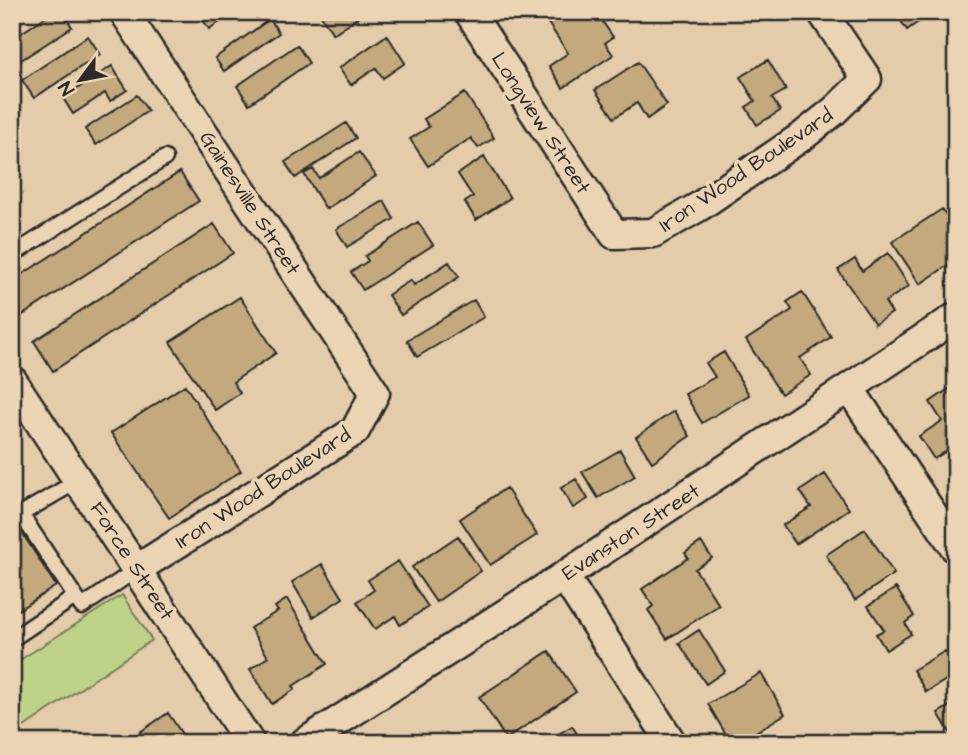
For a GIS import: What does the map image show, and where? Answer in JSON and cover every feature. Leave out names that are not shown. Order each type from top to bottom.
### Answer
[{"type":"street","name":"Gainesville Street","points":[[124,12],[375,393]]},
{"type":"street","name":"Longview Street","points":[[469,12],[614,234]]},
{"type":"street","name":"Iron Wood Boulevard","points":[[614,234],[653,233],[700,206],[804,135],[867,79],[822,12]]},
{"type":"street","name":"Evanston Street","points":[[304,743],[564,576],[956,317]]},
{"type":"street","name":"Force Street","points":[[12,380],[250,743]]},
{"type":"street","points":[[849,388],[956,549]]},
{"type":"street","name":"Iron Wood Boulevard","points":[[137,569],[355,431],[375,393]]},
{"type":"street","points":[[564,576],[672,743]]},
{"type":"lane","points":[[12,255],[165,158]]},
{"type":"lane","points":[[79,480],[16,516],[82,607],[137,569]]},
{"type":"lane","points":[[12,639],[75,597]]},
{"type":"green space","points":[[122,595],[152,640],[12,735],[12,665]]},
{"type":"building","points":[[53,12],[63,12],[72,27],[12,66],[12,39]]},
{"type":"building","points":[[235,12],[209,29],[199,14]]},
{"type":"building","points":[[319,12],[366,12],[333,34]]},
{"type":"building","points":[[559,12],[596,12],[613,37],[605,43],[613,55],[563,88],[549,66],[568,53],[546,20]]},
{"type":"building","points":[[895,12],[932,12],[907,30]]},
{"type":"building","points":[[270,19],[279,33],[224,71],[215,58]]},
{"type":"building","points":[[387,35],[405,63],[383,78],[376,68],[351,85],[339,68]]},
{"type":"building","points":[[88,36],[100,54],[34,98],[22,80]]},
{"type":"building","points":[[297,45],[309,63],[249,104],[237,86]]},
{"type":"building","points":[[768,60],[786,90],[772,98],[780,111],[757,125],[746,107],[755,101],[740,77]]},
{"type":"building","points":[[638,62],[667,105],[647,119],[637,103],[614,118],[595,90]]},
{"type":"building","points":[[112,66],[127,90],[110,101],[105,93],[73,114],[63,98]]},
{"type":"building","points":[[465,93],[494,138],[478,148],[471,138],[428,166],[410,139],[429,127],[424,119]]},
{"type":"building","points":[[137,95],[148,111],[96,145],[85,129]]},
{"type":"building","points":[[346,123],[356,138],[295,178],[285,162]]},
{"type":"building","points":[[359,152],[376,176],[326,209],[304,174],[313,169],[319,178]]},
{"type":"building","points":[[484,157],[510,198],[476,220],[465,202],[473,197],[458,174]]},
{"type":"building","points":[[180,172],[199,201],[18,318],[12,308],[12,281]]},
{"type":"building","points":[[384,201],[394,219],[347,247],[336,229]]},
{"type":"building","points":[[942,209],[956,229],[956,253],[951,256],[954,261],[920,284],[892,242]]},
{"type":"building","points":[[418,222],[433,245],[363,290],[351,272],[368,261],[365,256]]},
{"type":"building","points":[[214,224],[233,253],[53,371],[34,341]]},
{"type":"building","points":[[888,253],[909,286],[885,302],[892,313],[875,324],[838,270],[855,259],[862,271]]},
{"type":"building","points":[[449,262],[459,277],[401,315],[388,295],[411,280],[414,285]]},
{"type":"building","points":[[802,292],[831,337],[800,358],[811,375],[781,394],[746,340],[792,310],[787,302]]},
{"type":"building","points":[[240,297],[276,353],[233,382],[240,393],[215,410],[170,342]]},
{"type":"building","points":[[474,300],[484,317],[417,357],[407,340]]},
{"type":"building","points":[[724,352],[749,395],[702,423],[685,394],[715,377],[706,363]]},
{"type":"building","points":[[956,384],[956,445],[934,459],[919,436],[942,421],[930,402]]},
{"type":"building","points":[[185,385],[241,471],[169,518],[111,433]]},
{"type":"building","points":[[674,411],[690,436],[652,462],[636,437]]},
{"type":"building","points":[[620,450],[635,476],[598,498],[582,472]]},
{"type":"building","points":[[825,474],[849,509],[796,544],[783,525],[811,507],[800,491]]},
{"type":"building","points":[[576,479],[588,499],[573,508],[561,488]]},
{"type":"building","points":[[506,488],[537,535],[490,565],[460,519]]},
{"type":"building","points":[[865,529],[894,574],[855,600],[826,555]]},
{"type":"building","points":[[21,531],[56,586],[12,614],[12,536]]},
{"type":"building","points":[[458,536],[481,571],[436,602],[412,567]]},
{"type":"building","points":[[701,542],[712,558],[695,569],[719,605],[667,639],[648,610],[653,606],[642,589],[688,558],[685,553]]},
{"type":"building","points":[[398,561],[428,607],[400,625],[395,616],[375,629],[357,602],[374,590],[368,580]]},
{"type":"building","points":[[322,564],[343,598],[313,617],[292,582]]},
{"type":"building","points":[[896,588],[914,616],[905,623],[911,634],[886,650],[876,634],[884,630],[868,606]]},
{"type":"building","points":[[287,599],[327,664],[293,686],[295,689],[272,704],[250,669],[268,657],[250,628],[278,611],[275,607]]},
{"type":"building","points":[[699,630],[725,671],[706,684],[679,643]]},
{"type":"building","points":[[549,651],[576,692],[506,739],[479,697]]},
{"type":"building","points":[[945,651],[956,669],[956,674],[926,692],[913,670]]},
{"type":"building","points":[[761,673],[785,714],[738,743],[731,743],[708,704]]},
{"type":"building","points":[[956,702],[956,742],[938,713]]},
{"type":"building","points":[[168,713],[188,743],[148,743],[140,732]]},
{"type":"building","points":[[572,726],[583,743],[545,743],[545,742]]}]
